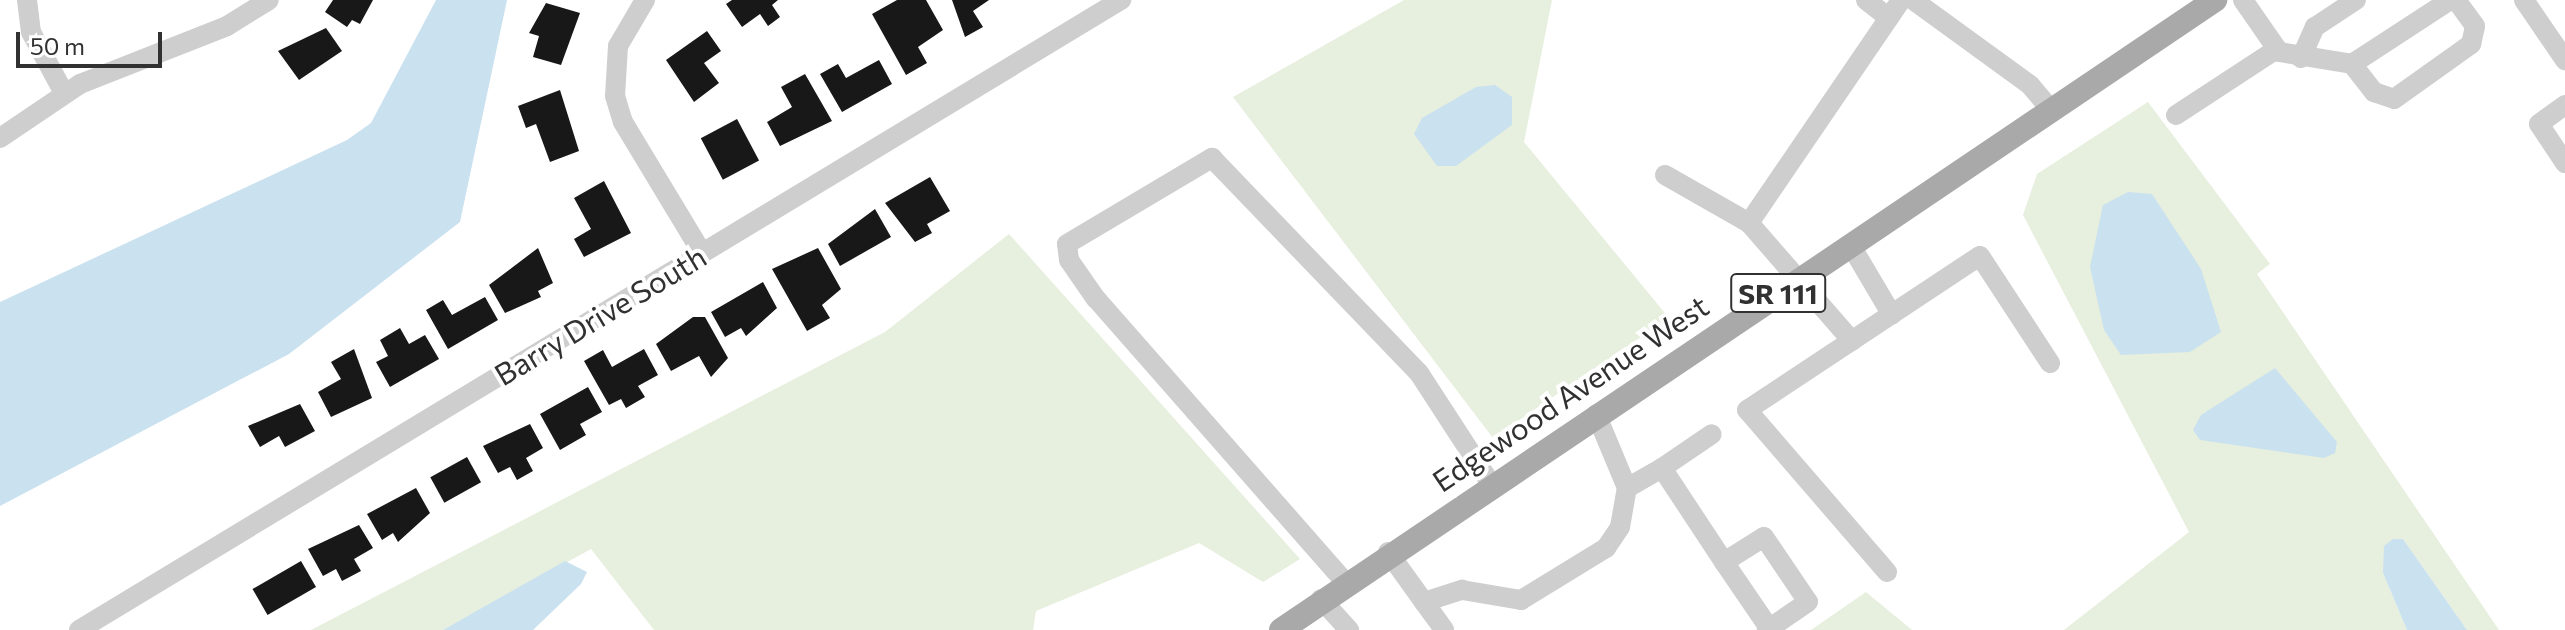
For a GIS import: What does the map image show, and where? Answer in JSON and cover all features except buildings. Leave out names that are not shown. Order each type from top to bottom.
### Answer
[{"type":"main road","name":"Edgewood Avenue West","points":[[1281,630],[1388,552],[2215,0]]},
{"type":"street","points":[[27,0],[31,32],[64,93]]},
{"type":"street","points":[[0,138],[64,93],[227,26],[269,0]]},
{"type":"street","points":[[645,0],[618,46],[615,96],[623,122],[702,253]]},
{"type":"street","name":"Barry Drive South","points":[[79,630],[1121,0]]},
{"type":"street","points":[[1866,0],[1889,18]]},
{"type":"street","points":[[1749,223],[1901,0]]},
{"type":"street","points":[[1913,0],[2030,85],[2052,111]]},
{"type":"street","points":[[2243,0],[2277,49],[2301,58],[2352,64],[2453,0],[2475,26],[2471,44],[2394,99],[2374,92],[2352,64]]},
{"type":"street","points":[[2301,58],[2315,27],[2356,0]]},
{"type":"street","points":[[2524,0],[2565,60]]},
{"type":"street","points":[[2176,115],[2277,49]]},
{"type":"street","points":[[2565,105],[2539,124],[2565,163]]},
{"type":"street","points":[[1345,582],[1096,299],[1069,260],[1067,244],[1212,158],[1419,373],[1491,484]]},
{"type":"street","points":[[1665,175],[1749,223],[1852,341]]},
{"type":"street","points":[[1850,244],[1892,315]]},
{"type":"street","points":[[1887,572],[1747,410],[1980,256],[2050,363]]},
{"type":"street","points":[[1424,602],[1462,590],[1528,599],[1606,548],[1620,527],[1627,488],[1596,414]]},
{"type":"street","points":[[1627,488],[1712,434]]},
{"type":"street","points":[[1662,468],[1768,629],[1808,602],[1764,537],[1724,562]]},
{"type":"street","points":[[1388,552],[1444,630]]},
{"type":"street","points":[[1321,599],[1349,630]]},
{"type":"green space","points":[[1404,0],[1552,0],[1524,142],[1669,318],[1493,438],[1233,97]]},
{"type":"green space","points":[[2148,102],[2270,264],[2257,274],[2499,630],[2467,630],[2403,539],[2393,539],[2383,573],[2407,630],[2064,630],[2189,532],[2023,215],[2037,174]]},
{"type":"green space","points":[[1009,234],[1300,559],[1263,582],[1199,543],[1036,611],[1033,630],[654,630],[591,549],[443,630],[311,630],[885,332]]},
{"type":"green space","points":[[1866,592],[1912,630],[1811,630]]},
{"type":"water","points":[[436,0],[507,0],[460,222],[289,354],[0,506],[0,302],[347,140],[371,123]]},
{"type":"water","points":[[1495,85],[1512,97],[1512,125],[1456,166],[1437,166],[1414,134],[1422,118],[1476,87]]},
{"type":"water","points":[[2128,192],[2152,194],[2201,269],[2221,332],[2190,352],[2121,355],[2104,330],[2090,267],[2103,205]]},
{"type":"water","points":[[2275,368],[2337,442],[2335,453],[2324,458],[2200,440],[2193,430],[2201,415]]},
{"type":"water","points":[[2393,539],[2403,539],[2467,630],[2407,630],[2383,573],[2384,546]]},
{"type":"water","points":[[565,561],[587,572],[581,584],[533,630],[443,630]]}]
